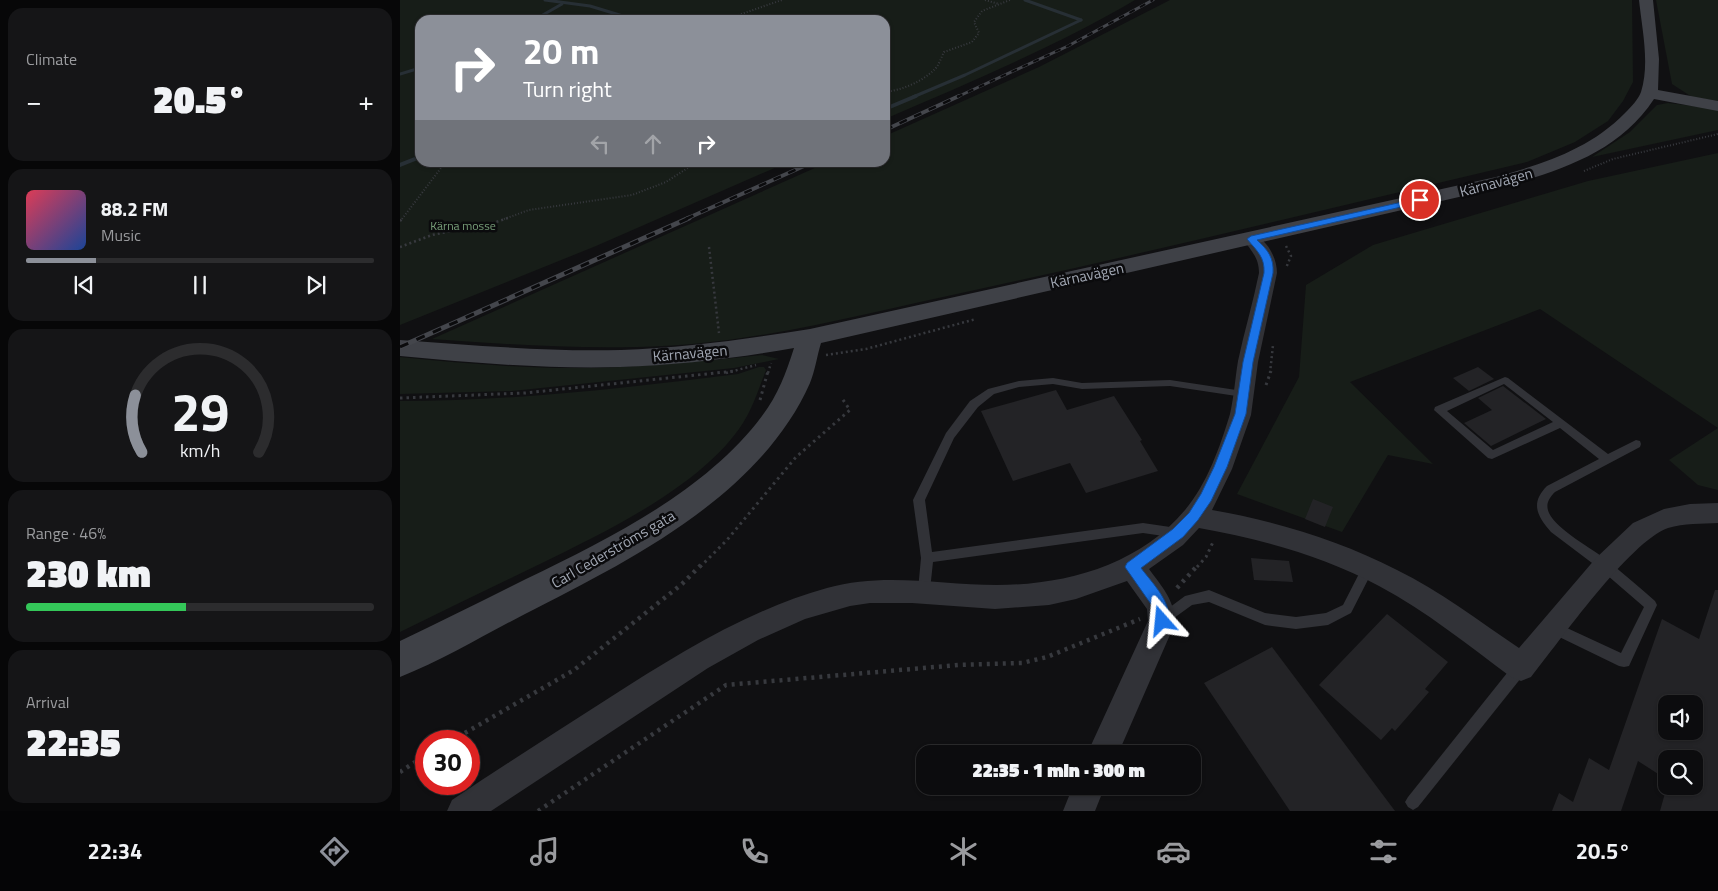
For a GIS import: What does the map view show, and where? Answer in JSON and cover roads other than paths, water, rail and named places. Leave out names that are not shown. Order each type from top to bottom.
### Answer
[{"type":"street","points":[[1646,0],[1651,76],[1649,93],[1718,106]]},
{"type":"street","name":"Kärnavägen","points":[[400,348],[512,357],[576,359],[651,357],[720,351],[810,337],[1500,182],[1564,162],[1596,145],[1623,126],[1649,93]]},
{"type":"street","points":[[463,811],[701,655],[745,631],[791,612],[831,598],[874,592],[924,590],[995,597],[1039,595],[1086,586],[1132,567],[1186,525],[1206,497],[1221,467],[1240,414],[1248,362],[1268,273],[1269,262],[1264,252],[1251,239]]},
{"type":"street","name":"Carl Cederströms gata","points":[[400,660],[603,557],[675,514],[705,491],[730,470],[767,429],[793,392],[807,358],[810,337]]},
{"type":"street","points":[[1186,525],[1221,521],[1302,544],[1368,568],[1455,619],[1521,667],[1605,566],[1642,530],[1657,523],[1690,514],[1718,513]]},
{"type":"street","points":[[1106,745],[1161,613],[1132,567]]},
{"type":"street","points":[[1078,811],[1085,795]]},
{"type":"lane","points":[[1561,423],[1492,455],[1440,410],[1506,380],[1608,459]]},
{"type":"lane","points":[[924,590],[927,558],[919,500],[950,436],[974,404],[991,391],[1019,384],[1053,381],[1082,386],[1170,383],[1243,394]]},
{"type":"lane","points":[[1554,628],[1624,661],[1651,605],[1553,526],[1546,518],[1542,508],[1542,500],[1551,489],[1636,444]]},
{"type":"lane","points":[[927,558],[1143,528],[1186,525]]},
{"type":"lane","points":[[1161,613],[1189,600],[1209,596],[1265,618],[1296,623],[1328,619],[1347,608],[1368,568]]},
{"type":"lane","points":[[1413,802],[1521,667]]},
{"type":"waterway","points":[[545,0],[590,6],[620,15]]},
{"type":"waterway","points":[[913,97],[965,75],[1081,20],[1025,0]]},
{"type":"waterway","points":[[543,15],[562,4]]},
{"type":"waterway","points":[[400,74],[415,70]]},
{"type":"waterway","points":[[890,107],[916,96]]},
{"type":"waterway","points":[[400,165],[415,159]]},
{"type":"railway","points":[[957,97],[1068,46],[1153,0]]},
{"type":"railway","points":[[890,128],[959,96]]},
{"type":"railway","points":[[686,219],[802,167]]},
{"type":"railway","points":[[400,347],[689,218]]},
{"type":"park label","name":"Kärna mosse","points":[[463,225]]}]
